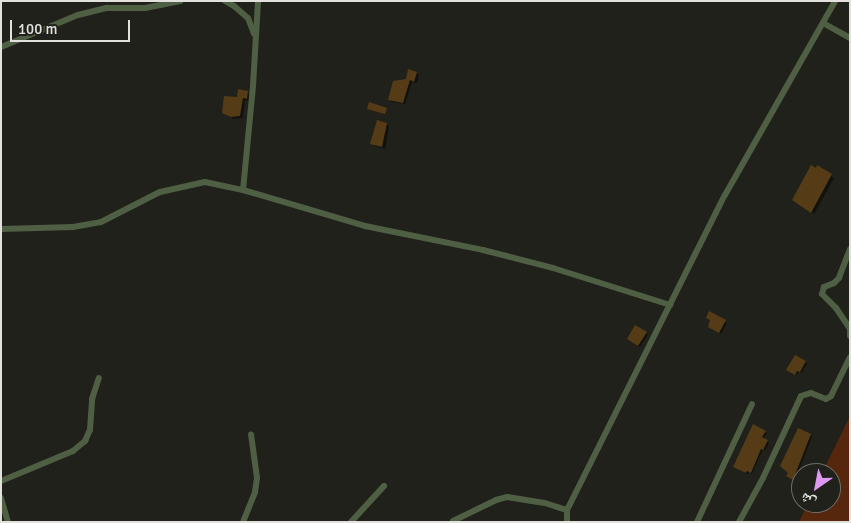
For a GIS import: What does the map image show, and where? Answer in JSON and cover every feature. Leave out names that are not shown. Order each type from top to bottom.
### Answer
[{"type":"street","points":[[1,47],[78,16],[107,8],[145,8],[180,1]]},
{"type":"street","points":[[225,1],[248,18],[255,40]]},
{"type":"street","points":[[243,190],[258,1]]},
{"type":"street","points":[[567,522],[568,510],[725,194],[835,1]]},
{"type":"street","points":[[823,23],[850,38]]},
{"type":"street","points":[[1,229],[73,227],[101,222],[160,192],[205,182],[243,190],[365,226],[483,250],[553,268],[670,305]]},
{"type":"street","points":[[850,249],[839,278],[824,287],[822,294],[836,308],[850,328],[850,336]]},
{"type":"street","points":[[739,522],[763,478],[801,396],[811,393],[826,399],[831,396],[850,357]]},
{"type":"street","points":[[1,481],[73,451],[85,442],[90,430],[92,399],[98,378]]},
{"type":"street","points":[[697,522],[752,404]]},
{"type":"street","points":[[243,522],[255,492],[257,478],[251,434]]},
{"type":"street","points":[[351,522],[384,486]]},
{"type":"street","points":[[453,521],[496,500],[508,497],[545,502],[568,510]]},
{"type":"street","points":[[1,498],[8,522]]},
{"type":"shaded area","points":[[850,416],[850,522],[799,522],[803,513],[841,513],[841,463],[827,463]]},
{"type":"building","points":[[408,69],[417,72],[414,82],[410,80],[403,103],[388,100],[393,81],[406,79]]},
{"type":"building","points":[[238,89],[248,91],[247,99],[243,98],[240,116],[231,117],[222,113],[224,96],[237,97]]},
{"type":"building","points":[[369,102],[387,108],[385,114],[367,109]]},
{"type":"building","points":[[377,120],[387,123],[382,147],[370,144]]},
{"type":"building","points":[[811,165],[816,168],[817,165],[832,174],[811,213],[792,200]]},
{"type":"building","points":[[709,311],[726,320],[719,333],[708,327],[710,320],[706,318]]},
{"type":"building","points":[[635,325],[647,332],[638,346],[627,339]]},
{"type":"building","points":[[795,355],[806,361],[800,372],[797,371],[795,375],[786,370]]},
{"type":"building","points":[[753,424],[766,431],[762,437],[768,440],[763,450],[761,449],[751,473],[747,471],[746,473],[733,467]]},
{"type":"building","points":[[798,428],[811,434],[800,463],[791,463],[791,479],[786,476],[788,473],[780,466]]}]
